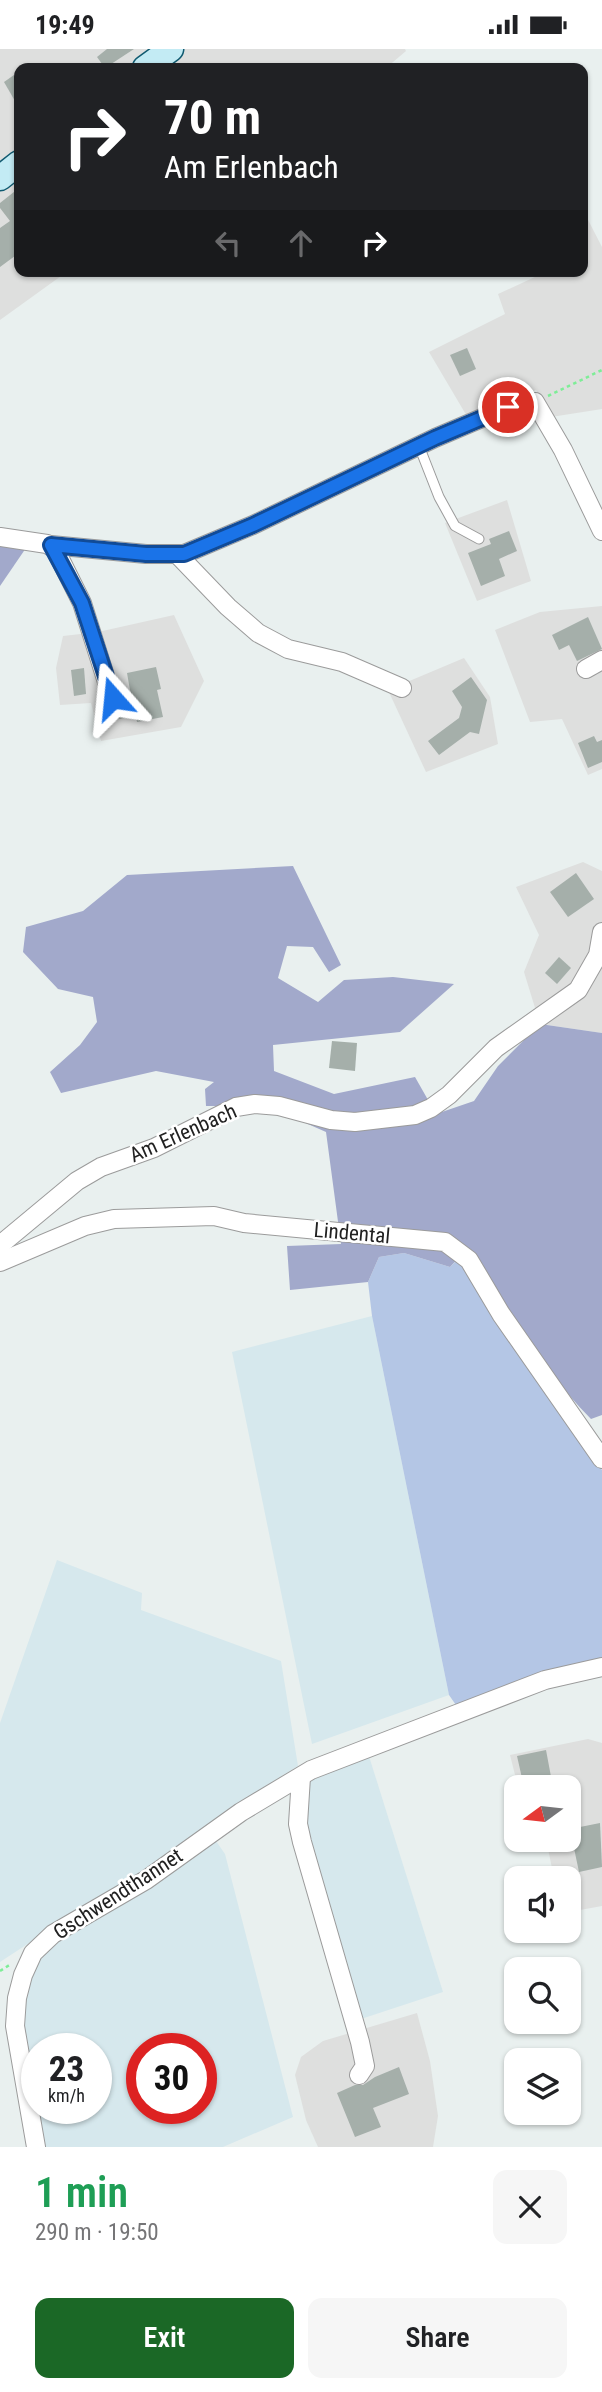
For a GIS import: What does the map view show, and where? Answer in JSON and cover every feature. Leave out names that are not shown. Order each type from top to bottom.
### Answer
[{"type":"main road","points":[[152,63],[171,49]]},
{"type":"main road","points":[[0,178],[14,167]]},
{"type":"street","points":[[0,537],[146,554],[184,554],[508,407],[535,402],[563,450],[602,531]]},
{"type":"street","points":[[51,545],[82,603],[113,698]]},
{"type":"street","points":[[177,554],[228,607],[258,633],[288,649],[342,662],[402,688]]},
{"type":"street","name":"Am Erlenbach","points":[[0,1245],[77,1181],[101,1167],[154,1148],[236,1107],[255,1104],[279,1107],[331,1120],[355,1122],[415,1115],[431,1108],[449,1095],[496,1048],[578,991],[598,955],[602,932]]},
{"type":"street","name":"Lindental","points":[[0,1262],[85,1226],[127,1217],[214,1216],[244,1223],[445,1242],[468,1261],[501,1314],[602,1459]]},
{"type":"street","name":"Gschwendthannet","points":[[36,2147],[15,2026],[17,1998],[23,1975],[33,1954],[53,1934],[145,1880],[241,1812],[311,1770],[545,1680],[602,1667]]},
{"type":"street","points":[[301,1777],[298,1824],[360,2042],[365,2066],[359,2075]]},
{"type":"lane","points":[[419,446],[439,496],[455,526],[479,539]]},
{"type":"path","points":[[535,402],[602,370]]},
{"type":"shaded area","points":[[0,49],[405,49],[392,63],[14,63],[14,277],[60,277],[0,320]]},
{"type":"shaded area","points":[[588,220],[602,247],[602,409],[551,417],[536,390],[468,418],[429,352],[505,314],[498,294],[535,277],[588,277]]},
{"type":"shaded area","points":[[507,500],[531,581],[477,601],[445,523]]},
{"type":"shaded area","points":[[0,541],[28,545],[0,586]]},
{"type":"shaded area","points":[[602,606],[602,769],[588,775],[562,719],[530,722],[495,630],[540,612]]},
{"type":"shaded area","points":[[174,615],[204,681],[181,727],[101,741],[91,703],[60,705],[56,668],[63,636],[98,632]]},
{"type":"shaded area","points":[[464,658],[490,697],[498,744],[426,772],[388,690]]},
{"type":"shaded area","points":[[583,862],[602,871],[602,1033],[540,1024],[524,972],[539,935],[516,887]]},
{"type":"shaded area","points":[[293,866],[341,965],[329,972],[313,947],[287,946],[278,978],[318,1002],[344,980],[393,977],[454,984],[400,1032],[273,1045],[274,1071],[334,1094],[415,1077],[436,1114],[474,1101],[498,1066],[540,1024],[602,1033],[602,1415],[591,1419],[557,1381],[467,1249],[450,1267],[404,1253],[379,1257],[368,1282],[290,1290],[287,1246],[341,1244],[326,1132],[267,1106],[206,1106],[205,1089],[214,1082],[156,1071],[61,1093],[50,1072],[80,1045],[97,1022],[93,997],[58,989],[23,952],[26,927],[83,911],[127,875]]},
{"type":"shaded area","points":[[404,1253],[450,1267],[457,1260],[602,1470],[602,1660],[458,1708],[449,1695],[372,1316],[368,1282],[379,1257]]},
{"type":"shaded area","points":[[372,1316],[449,1695],[312,1744],[232,1352]]},
{"type":"shaded area","points":[[57,1560],[142,1593],[141,1610],[281,1661],[298,1766],[236,1804],[142,1875],[0,1962],[0,1723]]},
{"type":"shaded area","points":[[588,1739],[602,1743],[602,1906],[581,1910],[581,1866],[552,1866],[549,1852],[581,1852],[581,1775],[515,1775],[510,1755]]},
{"type":"shaded area","points":[[368,1753],[443,1992],[361,2019],[302,1823],[302,1791],[312,1775]]},
{"type":"shaded area","points":[[216,1841],[225,1854],[293,2117],[223,2147],[40,2147],[36,2124],[112,2124],[112,2033],[22,2033],[22,1997],[34,1966],[56,1938]]},
{"type":"shaded area","points":[[417,2013],[430,2061],[438,2116],[433,2147],[318,2147],[306,2120],[295,2075],[301,2057],[323,2041]]},
{"type":"building","points":[[107,49],[134,49],[113,63],[101,63],[97,57]]},
{"type":"building","points":[[14,75],[14,99],[4,82]]},
{"type":"building","points":[[14,192],[14,257],[0,267],[0,228],[10,221],[0,208],[0,203]]},
{"type":"building","points":[[467,348],[476,369],[460,376],[450,355]]},
{"type":"building","points":[[509,531],[517,551],[499,559],[505,576],[481,586],[468,553],[491,544],[489,539]]},
{"type":"building","points":[[588,617],[602,649],[577,661],[569,645],[559,650],[552,635]]},
{"type":"building","points":[[156,667],[161,689],[157,690],[163,717],[137,722],[136,715],[107,722],[105,707],[116,709],[123,698],[131,696],[127,673]]},
{"type":"building","points":[[84,668],[86,694],[74,696],[71,670]]},
{"type":"building","points":[[471,677],[487,700],[479,734],[470,732],[439,755],[428,741],[459,718],[462,707],[452,691]]},
{"type":"building","points":[[594,736],[597,742],[602,740],[602,762],[588,768],[578,743]]},
{"type":"building","points":[[576,873],[594,899],[568,917],[550,892]]},
{"type":"building","points":[[559,957],[571,968],[557,984],[545,973]]},
{"type":"building","points":[[332,1041],[357,1043],[355,1071],[329,1068]]},
{"type":"building","points":[[546,1750],[551,1775],[521,1775],[517,1756]]},
{"type":"building","points":[[600,1823],[602,1867],[581,1872],[581,1866],[578,1866],[575,1852],[581,1852],[581,1827]]},
{"type":"building","points":[[399,2067],[409,2094],[373,2108],[381,2127],[355,2137],[337,2093],[355,2085],[363,2085]]},
{"type":"route","points":[[113,698],[82,603],[51,545],[146,554],[184,554],[508,407]]}]
